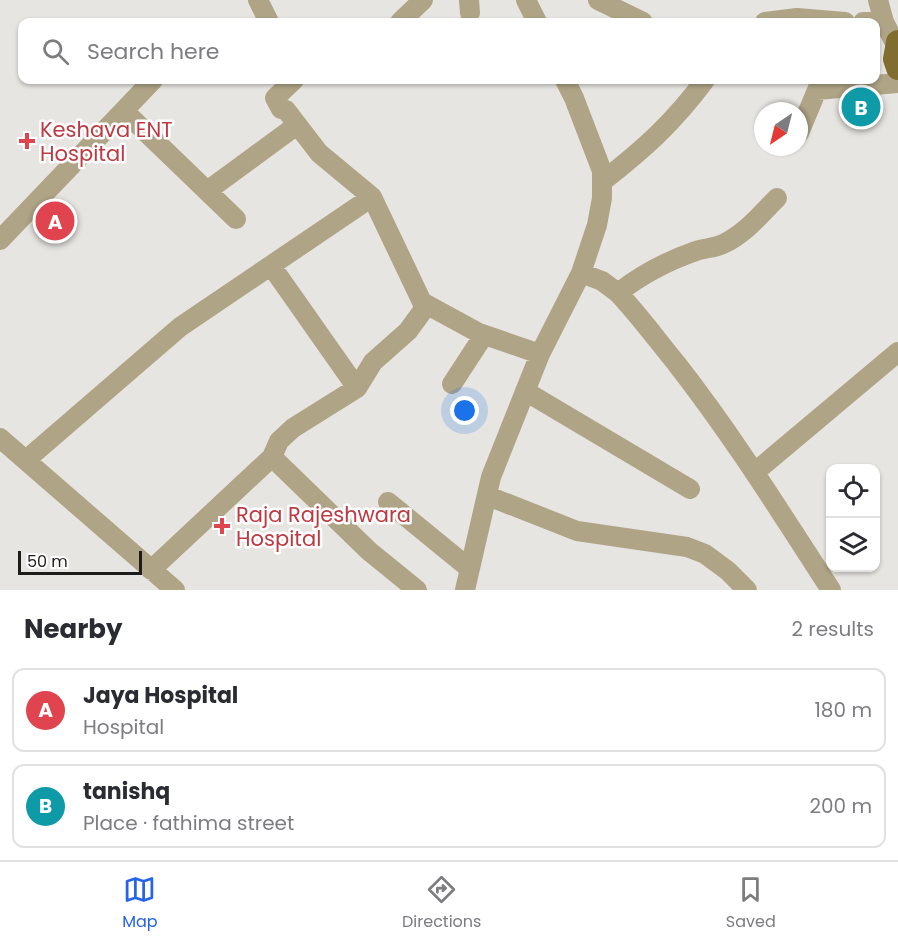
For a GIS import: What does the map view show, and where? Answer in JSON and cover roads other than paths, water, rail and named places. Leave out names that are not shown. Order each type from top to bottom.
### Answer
[{"type":"street","points":[[258,0],[267,18]]},
{"type":"street","points":[[404,18],[423,0]]},
{"type":"street","points":[[526,0],[535,18]]},
{"type":"street","points":[[598,0],[635,18]]},
{"type":"street","points":[[878,0],[884,22],[897,52]]},
{"type":"street","points":[[808,112],[817,90],[898,83]]},
{"type":"street","points":[[0,240],[149,84]]},
{"type":"street","points":[[152,570],[272,458],[279,441],[293,428],[357,388],[373,362],[408,331],[424,309],[372,197],[319,153],[286,110],[281,110],[275,98],[290,84]]},
{"type":"street","points":[[465,590],[488,496],[490,477],[540,354],[581,273],[597,225],[602,198],[602,171],[567,84]]},
{"type":"street","points":[[603,181],[655,139],[676,118],[702,84]]},
{"type":"street","points":[[124,111],[236,219]]},
{"type":"street","points":[[207,190],[297,125]]},
{"type":"street","points":[[26,460],[180,327],[272,267],[372,197]]},
{"type":"street","points":[[618,293],[657,266],[722,244],[743,232],[777,198]]},
{"type":"street","points":[[272,267],[357,388]]},
{"type":"street","points":[[581,273],[602,280],[618,293],[642,320],[712,409],[831,590]]},
{"type":"street","points":[[422,302],[484,335],[540,354]]},
{"type":"street","points":[[452,384],[484,335]]},
{"type":"street","points":[[755,472],[898,352]]},
{"type":"street","points":[[525,391],[690,489]]},
{"type":"street","points":[[0,438],[175,590]]},
{"type":"street","points":[[272,458],[369,551],[417,590]]},
{"type":"street","points":[[488,496],[577,531],[687,547],[705,554],[728,571],[747,590]]},
{"type":"street","points":[[388,502],[470,569]]},
{"type":"place","name":"tanishq","points":[[861,107]]},
{"type":"place","name":"Keshava ENT Hospital","points":[[27,141]]},
{"type":"place","name":"Jaya Hospital","points":[[55,221]]},
{"type":"place","name":"Raja Rajeshwara Hospital","points":[[222,526]]}]
